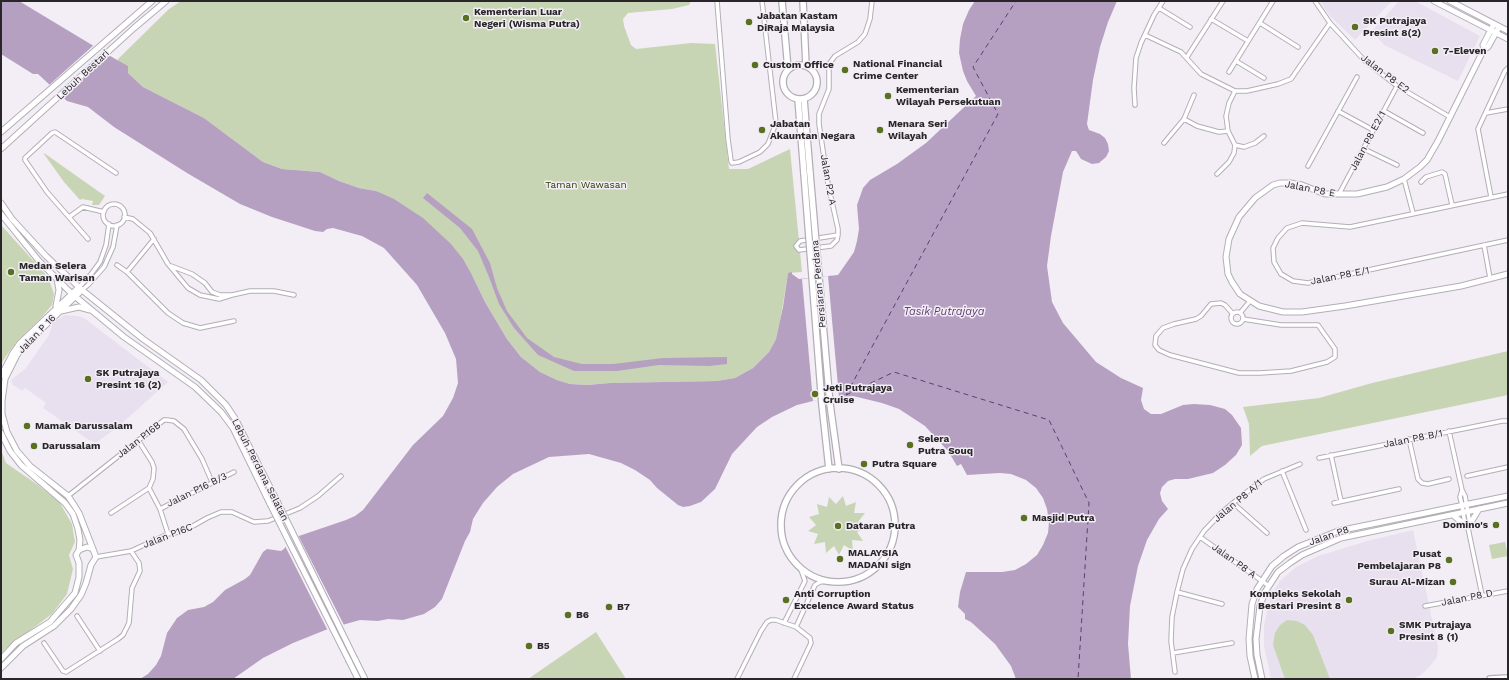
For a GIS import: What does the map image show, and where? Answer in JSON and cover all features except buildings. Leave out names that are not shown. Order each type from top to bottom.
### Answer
[{"type":"main road","points":[[782,1],[788,69],[783,79],[784,89],[787,94],[801,99],[813,94],[817,83],[815,73],[806,66],[796,65],[788,69]]},
{"type":"main road","points":[[803,1],[806,66]]},
{"type":"main road","name":"Persiaran Perdana","points":[[801,99],[822,405],[829,469]]},
{"type":"main road","name":"Persiaran Perdana","points":[[807,173],[830,404],[839,469]]},
{"type":"main road","points":[[829,469],[857,472],[869,478],[880,487],[888,497],[893,510],[895,532],[888,553],[874,569],[860,578],[851,581],[829,582],[818,579],[800,567],[790,556],[782,537],[781,527],[784,510],[790,495],[804,480],[829,469]]},
{"type":"main road","points":[[1490,679],[1508,678]]},
{"type":"street","name":"Lebuh Bestari","points":[[1,132],[152,1]]},
{"type":"street","name":"Lebuh Bestari","points":[[1,150],[134,28],[166,1]]},
{"type":"street","points":[[718,1],[728,139],[732,163],[739,162],[760,152],[768,144],[776,123],[762,1]]},
{"type":"street","name":"Jalan P2 A","points":[[838,235],[826,168],[819,114],[829,88],[829,64],[835,56],[853,45],[865,34],[870,19],[872,1]]},
{"type":"street","points":[[1135,105],[1134,88],[1136,58],[1145,36],[1163,1]]},
{"type":"street","points":[[1186,57],[1222,1]]},
{"type":"street","points":[[1229,72],[1273,1]]},
{"type":"street","name":"Jalan P8 E2","points":[[1315,1],[1330,22],[1364,60],[1397,86],[1450,117]]},
{"type":"street","points":[[1434,1],[1508,39]]},
{"type":"street","points":[[1450,1],[1508,31]]},
{"type":"street","points":[[1159,8],[1190,27]]},
{"type":"street","points":[[1211,19],[1248,41]]},
{"type":"street","points":[[1145,36],[1181,52],[1201,74],[1235,91],[1247,91],[1278,84],[1291,79],[1330,22]]},
{"type":"street","points":[[1260,23],[1298,47]]},
{"type":"street","name":"Jalan P8 E","points":[[1496,25],[1493,32],[1483,45],[1484,49],[1427,160],[1404,179],[1370,192],[1339,195],[1325,194],[1302,185],[1290,183],[1273,185],[1248,205],[1239,217],[1229,239],[1226,267],[1232,282],[1240,294],[1260,306],[1284,312],[1302,312],[1345,306],[1461,286],[1508,274]]},
{"type":"street","points":[[1236,61],[1264,78]]},
{"type":"street","points":[[1491,197],[1478,129],[1505,71],[1508,68]]},
{"type":"street","points":[[1308,166],[1357,77]]},
{"type":"street","name":"Jalan P8 E2/1","points":[[1339,195],[1397,86]]},
{"type":"street","points":[[1217,174],[1229,162],[1234,153],[1235,146],[1228,131],[1226,116],[1229,103],[1235,91]]},
{"type":"street","points":[[1164,143],[1184,119],[1194,95]]},
{"type":"street","points":[[1486,113],[1508,109]]},
{"type":"street","points":[[1338,111],[1374,130]]},
{"type":"street","points":[[1384,111],[1423,133]]},
{"type":"street","points":[[1184,119],[1197,126],[1218,132],[1228,131]]},
{"type":"street","points":[[88,239],[47,192],[25,158],[52,133],[55,132],[116,173]]},
{"type":"street","points":[[1235,146],[1244,146],[1255,143],[1264,136]]},
{"type":"street","points":[[1364,149],[1397,165]]},
{"type":"street","points":[[1421,182],[1426,177],[1442,172],[1445,174],[1452,205]]},
{"type":"street","points":[[1404,179],[1413,213]]},
{"type":"street","name":"Jalan P8 E/1","points":[[1508,194],[1350,226],[1302,223],[1287,228],[1278,238],[1273,248],[1274,262],[1281,274],[1293,281],[1308,283],[1508,240]]},
{"type":"street","name":"Lebuh Perdana Selatan","points":[[1,202],[12,219],[46,256],[80,288],[148,342],[200,380],[226,405],[245,436],[365,679]]},
{"type":"street","points":[[115,204],[124,210],[124,217],[122,222],[116,225],[109,224],[104,219],[104,212],[108,206],[115,204]]},
{"type":"street","points":[[68,217],[83,207],[104,212]]},
{"type":"street","name":"Lebuh Perdana Selatan","points":[[1,214],[39,261],[73,295],[129,340],[195,387],[221,412],[233,428],[358,679]]},
{"type":"street","points":[[124,217],[134,219],[154,239],[168,264],[188,288],[209,297],[220,299],[250,291],[274,291],[294,295]]},
{"type":"street","points":[[1,218],[9,225]]},
{"type":"street","name":"Jalan P 16","points":[[1,376],[13,353],[80,288],[100,262],[106,245],[109,224]]},
{"type":"street","name":"Jalan P 16","points":[[80,288],[88,285],[104,267],[113,248],[116,225]]},
{"type":"street","points":[[838,235],[836,243],[831,246],[799,250],[796,246],[800,241],[838,235]]},
{"type":"street","points":[[127,272],[154,239]]},
{"type":"street","points":[[1484,245],[1490,278]]},
{"type":"street","points":[[117,264],[168,313],[183,323],[200,328],[234,321]]},
{"type":"street","points":[[168,264],[192,274],[205,283],[212,292],[220,295],[232,295]]},
{"type":"street","points":[[180,278],[185,272]]},
{"type":"street","points":[[56,278],[59,290],[58,309],[79,308],[91,310]]},
{"type":"street","points":[[209,297],[212,295],[212,292]]},
{"type":"street","points":[[1233,314],[1240,313],[1250,301]]},
{"type":"street","points":[[1233,314],[1225,305],[1221,303],[1211,304],[1201,316],[1196,319],[1164,328],[1156,336],[1155,345],[1159,350],[1170,355],[1239,373],[1260,374],[1291,371],[1327,362],[1335,356],[1335,350],[1318,325],[1281,325],[1243,319]]},
{"type":"street","name":"Jalan P 16","points":[[58,309],[24,346],[11,365],[5,379],[2,414],[5,427],[11,441],[26,461],[68,496],[79,513],[96,557]]},
{"type":"street","points":[[1240,313],[1243,319]]},
{"type":"street","points":[[1233,314],[1231,320],[1234,324],[1241,323],[1243,319]]},
{"type":"street","name":"Jalan P16B","points":[[68,496],[164,420],[170,419],[184,429],[202,459],[212,482]]},
{"type":"street","name":"Jalan P8 B/1","points":[[1319,458],[1449,431],[1508,421]]},
{"type":"street","points":[[1449,431],[1462,490],[1460,497],[1466,512],[1482,595]]},
{"type":"street","points":[[1,433],[10,451],[21,465],[65,502],[73,514],[78,529],[79,550],[76,555],[79,564],[79,577],[74,593],[50,622],[16,643],[1,659]]},
{"type":"street","points":[[111,513],[149,488],[153,479],[154,468],[152,462],[138,440]]},
{"type":"street","points":[[1409,440],[1418,479],[1422,483],[1428,484],[1449,479]]},
{"type":"street","points":[[1331,455],[1341,501]]},
{"type":"street","name":"Jalan P8 A/1","points":[[1175,672],[1171,641],[1172,617],[1183,569],[1192,549],[1204,531],[1233,503],[1264,479],[1300,464]]},
{"type":"street","points":[[1467,476],[1508,467]]},
{"type":"street","points":[[1282,471],[1306,530]]},
{"type":"street","name":"Jalan P16 B/3","points":[[160,508],[234,472]]},
{"type":"street","name":"Jalan P16C","points":[[96,557],[131,551],[168,534],[184,531],[207,518],[224,511],[232,512],[254,522],[268,521],[300,508],[318,496],[341,476]]},
{"type":"street","points":[[149,488],[160,508],[168,534]]},
{"type":"street","points":[[1334,503],[1399,489]]},
{"type":"street","name":"Jalan P8","points":[[1255,679],[1250,656],[1250,622],[1252,604],[1257,589],[1272,566],[1284,556],[1298,547],[1338,532],[1464,504],[1508,496]]},
{"type":"street","points":[[1233,503],[1267,533]]},
{"type":"street","name":"Jalan P8","points":[[1262,679],[1257,655],[1256,639],[1260,606],[1265,592],[1278,572],[1290,563],[1302,555],[1341,538],[1508,504]]},
{"type":"street","points":[[1468,525],[1479,509]]},
{"type":"street","points":[[1453,515],[1468,525]]},
{"type":"street","name":"Jalan P8 A","points":[[1200,537],[1269,586]]},
{"type":"street","points":[[79,550],[87,547],[93,549]]},
{"type":"street","points":[[44,643],[63,671],[66,672],[118,640],[123,635],[129,623],[132,588],[140,571],[138,563],[131,551]]},
{"type":"street","points":[[1,668],[23,646],[54,626],[71,609],[80,595],[91,565],[96,557]]},
{"type":"street","points":[[79,564],[85,566],[91,565]]},
{"type":"street","points":[[784,623],[805,581],[800,567]]},
{"type":"street","points":[[796,628],[815,586],[820,582],[829,582]]},
{"type":"street","name":"Jalan P8 D","points":[[1425,606],[1508,590]]},
{"type":"street","points":[[1177,592],[1222,604]]},
{"type":"street","points":[[77,616],[100,651]]},
{"type":"street","points":[[737,679],[761,631],[767,622],[771,620],[776,620],[796,628],[810,638],[811,643],[794,679]]},
{"type":"street","points":[[1172,653],[1232,643]]},
{"type":"shaded area","name":"SK Putrajaya Presint 8(2)","points":[[1320,1],[1392,1],[1355,40],[1329,15]]},
{"type":"shaded area","points":[[1399,1],[1415,1],[1480,36],[1458,81],[1384,45],[1372,31]]},
{"type":"shaded area","name":"SK Putrajaya Presint 16 (2)","points":[[65,315],[84,318],[168,382],[120,425],[96,443],[89,440],[43,408],[46,403],[25,388],[22,391],[13,385],[11,380],[25,369],[49,335],[53,322]]},
{"type":"shaded area","name":"Kompleks Sekolah Bestari Presint 8","points":[[1413,530],[1438,647],[1437,657],[1431,665],[1421,675],[1413,679],[1271,679],[1264,646],[1264,625],[1271,595],[1280,581],[1296,567],[1318,556],[1367,541]]},
{"type":"green space","name":"Taman Wawasan","points":[[181,1],[691,1],[689,5],[672,9],[628,13],[623,19],[624,26],[631,45],[636,49],[691,43],[715,44],[729,169],[748,169],[790,149],[802,272],[788,273],[776,339],[769,352],[753,368],[735,378],[717,381],[610,383],[587,385],[570,384],[540,372],[521,357],[507,339],[485,302],[472,275],[376,191],[359,188],[320,172],[282,169],[263,162],[204,118],[143,87],[128,73],[117,60],[169,9]]},
{"type":"green space","points":[[44,153],[105,196],[99,205],[92,205],[93,201],[80,200],[64,182]]},
{"type":"green space","points":[[1,225],[48,277],[54,294],[52,305],[18,340],[1,365]]},
{"type":"green space","points":[[1508,351],[1508,395],[1262,446],[1250,456],[1249,424],[1243,407],[1319,398],[1372,383]]},
{"type":"green space","points":[[1,450],[6,463],[38,485],[60,503],[72,524],[75,542],[69,555],[73,569],[67,594],[52,614],[5,649],[1,654]]},
{"type":"green space","points":[[843,496],[846,506],[856,502],[854,513],[865,513],[858,522],[867,527],[857,532],[863,541],[852,540],[853,551],[844,545],[839,555],[834,546],[826,553],[825,542],[814,544],[818,534],[808,531],[816,525],[809,517],[819,514],[817,504],[827,507],[829,497],[836,504]]},
{"type":"green space","points":[[1505,542],[1508,556],[1492,559],[1489,545]]},
{"type":"green space","points":[[1287,620],[1297,621],[1305,625],[1313,635],[1330,679],[1285,679],[1273,645],[1275,633],[1280,625]]},
{"type":"green space","points":[[596,632],[626,679],[528,679]]},
{"type":"water","name":"Tasik Putrajaya","points":[[1,1],[19,1],[128,66],[128,73],[143,87],[204,118],[263,162],[282,169],[320,172],[359,188],[376,191],[394,199],[423,218],[451,244],[463,259],[485,302],[507,339],[521,357],[540,372],[557,380],[570,384],[587,385],[610,383],[717,381],[735,378],[753,368],[769,352],[776,339],[788,273],[792,272],[792,274],[799,279],[838,275],[854,252],[859,229],[857,205],[863,188],[870,180],[897,164],[926,143],[976,96],[963,71],[959,53],[963,24],[975,1],[1117,1],[1100,47],[1093,80],[1087,124],[1089,130],[1100,134],[1105,138],[1109,151],[1106,157],[1099,163],[1092,164],[1081,159],[1076,151],[1072,151],[1063,172],[1047,266],[1052,302],[1063,323],[1096,362],[1121,378],[1143,388],[1141,400],[1144,409],[1151,414],[1161,414],[1183,405],[1194,404],[1210,405],[1225,409],[1232,415],[1241,428],[1242,445],[1236,455],[1213,473],[1188,479],[1175,479],[1168,481],[1162,487],[1160,493],[1162,501],[1168,509],[1159,519],[1147,540],[1138,566],[1130,606],[1128,644],[1131,679],[1016,679],[1011,666],[995,644],[971,622],[965,619],[965,614],[958,607],[960,592],[966,572],[1002,572],[1015,570],[1026,564],[1037,555],[1048,533],[1049,522],[1047,509],[1043,498],[1036,488],[1026,480],[1011,474],[1000,473],[967,475],[961,464],[957,466],[948,451],[925,426],[899,409],[853,396],[825,398],[797,405],[772,417],[757,427],[732,454],[715,489],[701,502],[690,506],[683,507],[678,505],[657,488],[650,480],[621,463],[589,454],[549,457],[513,474],[497,487],[483,503],[473,519],[470,532],[442,599],[435,607],[424,614],[403,620],[360,620],[328,629],[293,643],[263,658],[233,679],[140,679],[148,674],[156,665],[161,656],[167,633],[177,618],[188,610],[204,607],[213,602],[225,590],[245,579],[250,575],[263,552],[267,549],[281,551],[290,539],[346,520],[363,510],[413,445],[443,416],[453,398],[458,383],[456,359],[445,333],[417,285],[384,248],[362,236],[333,228],[327,229],[323,232],[315,231],[272,217],[240,204],[114,127],[88,107],[67,101],[38,74],[33,74],[1,54]]},
{"type":"water","points":[[427,193],[472,229],[490,263],[497,288],[507,311],[527,338],[554,357],[582,364],[613,364],[663,358],[727,357],[727,364],[709,366],[659,365],[617,371],[574,371],[538,355],[514,328],[499,304],[478,251],[460,228],[423,198]]},
{"type":"pier","points":[[95,44],[111,54],[62,98],[48,86]]},
{"type":"pier","points":[[828,276],[839,397],[813,401],[802,279]]},
{"type":"pier","points":[[298,535],[345,627],[328,631],[284,544],[289,537]]},
{"type":"ferry route","points":[[846,395],[998,114],[973,67],[1016,1]]},
{"type":"ferry route","points":[[846,395],[894,372],[1049,420],[1089,503],[1078,679]]},
{"type":"place","name":"Kementerian Luar Negeri (Wisma Putra)","points":[[466,18]]},
{"type":"place","name":"Jabatan Kastam DiRaja Malaysia","points":[[749,22]]},
{"type":"place","name":"SK Putrajaya Presint 8(2)","points":[[1355,27]]},
{"type":"place","name":"7-Eleven","points":[[1435,51]]},
{"type":"place","name":"Custom Office","points":[[755,65]]},
{"type":"place","name":"National Financial Crime Center","points":[[845,70]]},
{"type":"place","name":"Kementerian Wilayah Persekutuan","points":[[888,96]]},
{"type":"place","name":"Jabatan Akauntan Negara","points":[[762,130]]},
{"type":"place","name":"Menara Seri Wilayah","points":[[880,130]]},
{"type":"place","name":"Medan Selera Taman Warisan","points":[[11,272]]},
{"type":"place","name":"SK Putrajaya Presint 16 (2)","points":[[88,379]]},
{"type":"place","name":"Jeti Putrajaya Cruise","points":[[815,394]]},
{"type":"place","name":"Mamak Darussalam","points":[[27,426]]},
{"type":"place","name":"Selera Putra Souq","points":[[910,445]]},
{"type":"place","name":"Darussalam","points":[[34,446]]},
{"type":"place","name":"Putra Square","points":[[864,464]]},
{"type":"place","name":"Masjid Putra","points":[[1024,518]]},
{"type":"place","name":"Domino's","points":[[1496,525]]},
{"type":"place","name":"Dataran Putra","points":[[838,526]]},
{"type":"place","name":"MALAYSIA MADANI sign","points":[[840,559]]},
{"type":"place","name":"Pusat Pembelajaran P8","points":[[1449,560]]},
{"type":"place","name":"Surau Al-Mizan","points":[[1453,582]]},
{"type":"place","name":"Anti Corruption Excelence Award Status","points":[[786,600]]},
{"type":"place","name":"Kompleks Sekolah Bestari Presint 8","points":[[1349,600]]},
{"type":"place","name":"B7","points":[[609,607]]},
{"type":"place","name":"B6","points":[[568,615]]},
{"type":"place","name":"SMK Putrajaya Presint 8 (1)","points":[[1391,631]]},
{"type":"place","name":"B5","points":[[529,646]]}]
